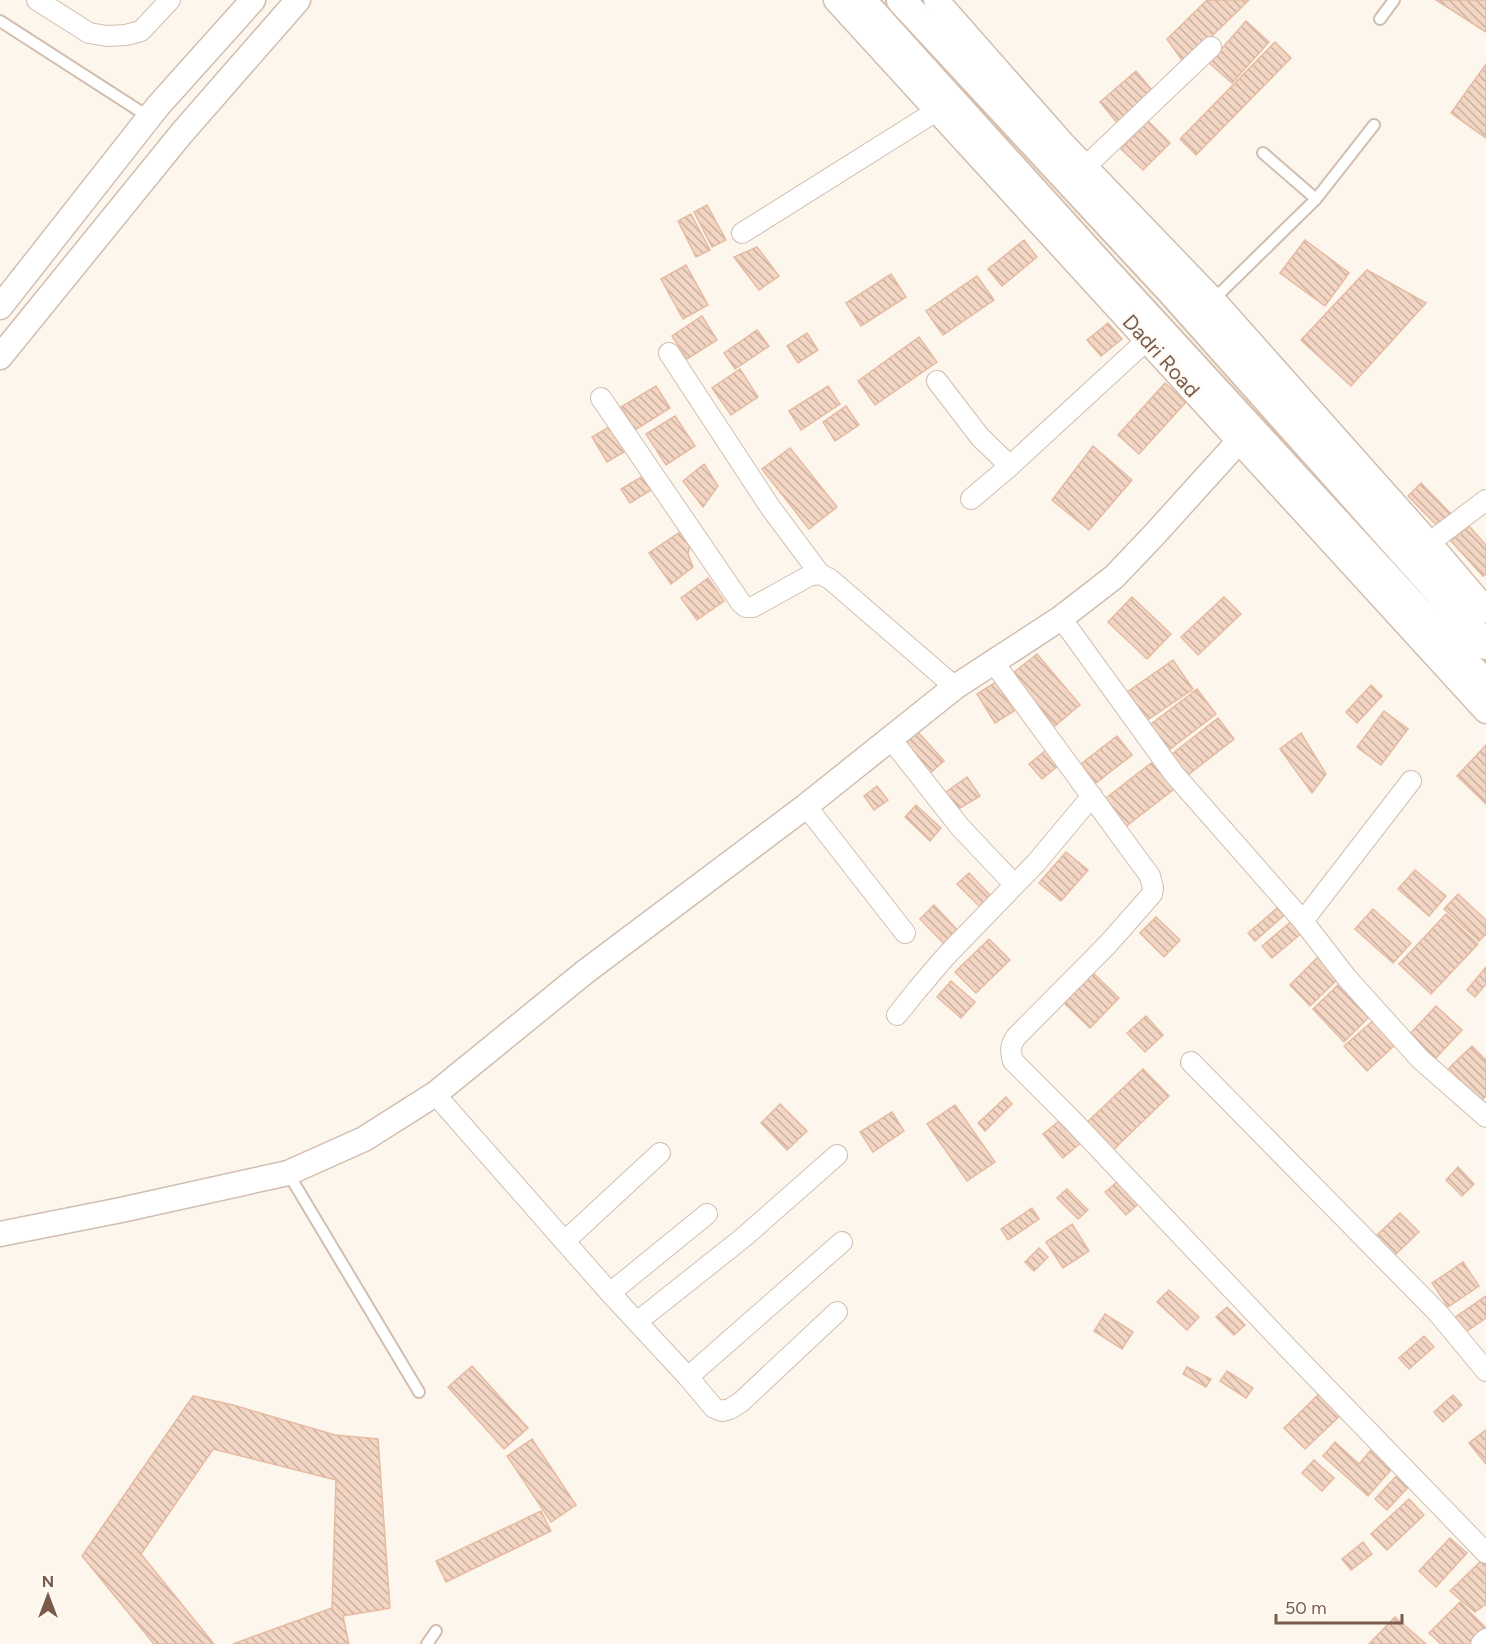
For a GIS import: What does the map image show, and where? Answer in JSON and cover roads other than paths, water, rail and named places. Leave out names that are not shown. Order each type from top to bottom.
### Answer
[{"type":"main road","points":[[861,0],[1486,685]]},
{"type":"main road","points":[[901,0],[1172,291],[1486,645]]},
{"type":"street","points":[[37,0],[89,33],[107,36],[141,32],[170,0]]},
{"type":"street","points":[[0,307],[150,118],[253,0]]},
{"type":"street","points":[[0,357],[174,143],[298,0]]},
{"type":"street","name":"Dadri Road","points":[[836,0],[1486,711]]},
{"type":"street","points":[[936,0],[1085,167],[1213,300],[1486,609]]},
{"type":"street","points":[[1085,167],[1211,47]]},
{"type":"street","points":[[742,233],[938,110]]},
{"type":"street","points":[[971,499],[1147,340]]},
{"type":"street","points":[[669,353],[770,507],[820,574],[830,579],[955,687]]},
{"type":"street","points":[[937,381],[980,437],[1010,466]]},
{"type":"street","points":[[601,398],[741,603],[746,607],[753,607],[809,576],[820,574]]},
{"type":"street","points":[[0,1234],[288,1173],[364,1139],[435,1094],[585,972],[806,806],[955,687],[1061,618],[1114,577],[1239,441]]},
{"type":"street","points":[[1429,543],[1486,500]]},
{"type":"street","points":[[1061,618],[1174,774],[1303,921],[1347,978],[1420,1059],[1486,1118]]},
{"type":"street","points":[[994,663],[1153,882],[1152,894],[1109,943],[1016,1037],[1011,1044],[1010,1052],[1013,1061],[1080,1128],[1486,1553]]},
{"type":"street","points":[[890,738],[960,827],[1015,885]]},
{"type":"street","points":[[1303,921],[1411,781]]},
{"type":"street","points":[[897,1015],[946,956],[1036,863],[1092,796]]},
{"type":"street","points":[[806,806],[905,933]]},
{"type":"street","points":[[1191,1062],[1438,1313],[1486,1371]]},
{"type":"street","points":[[435,1094],[714,1408],[722,1411],[741,1402],[837,1312]]},
{"type":"street","points":[[564,1241],[660,1153]]},
{"type":"street","points":[[637,1322],[744,1237],[837,1155]]},
{"type":"street","points":[[610,1293],[707,1214]]},
{"type":"street","points":[[688,1377],[842,1242]]},
{"type":"street","points":[[1481,1644],[1486,1639]]},
{"type":"lane","points":[[1380,19],[1394,0]]},
{"type":"lane","points":[[0,21],[150,118]]},
{"type":"lane","points":[[1213,300],[1316,200],[1374,125]]},
{"type":"lane","points":[[1263,153],[1316,200]]},
{"type":"lane","points":[[288,1173],[419,1392]]},
{"type":"lane","points":[[427,1644],[436,1631]]}]
